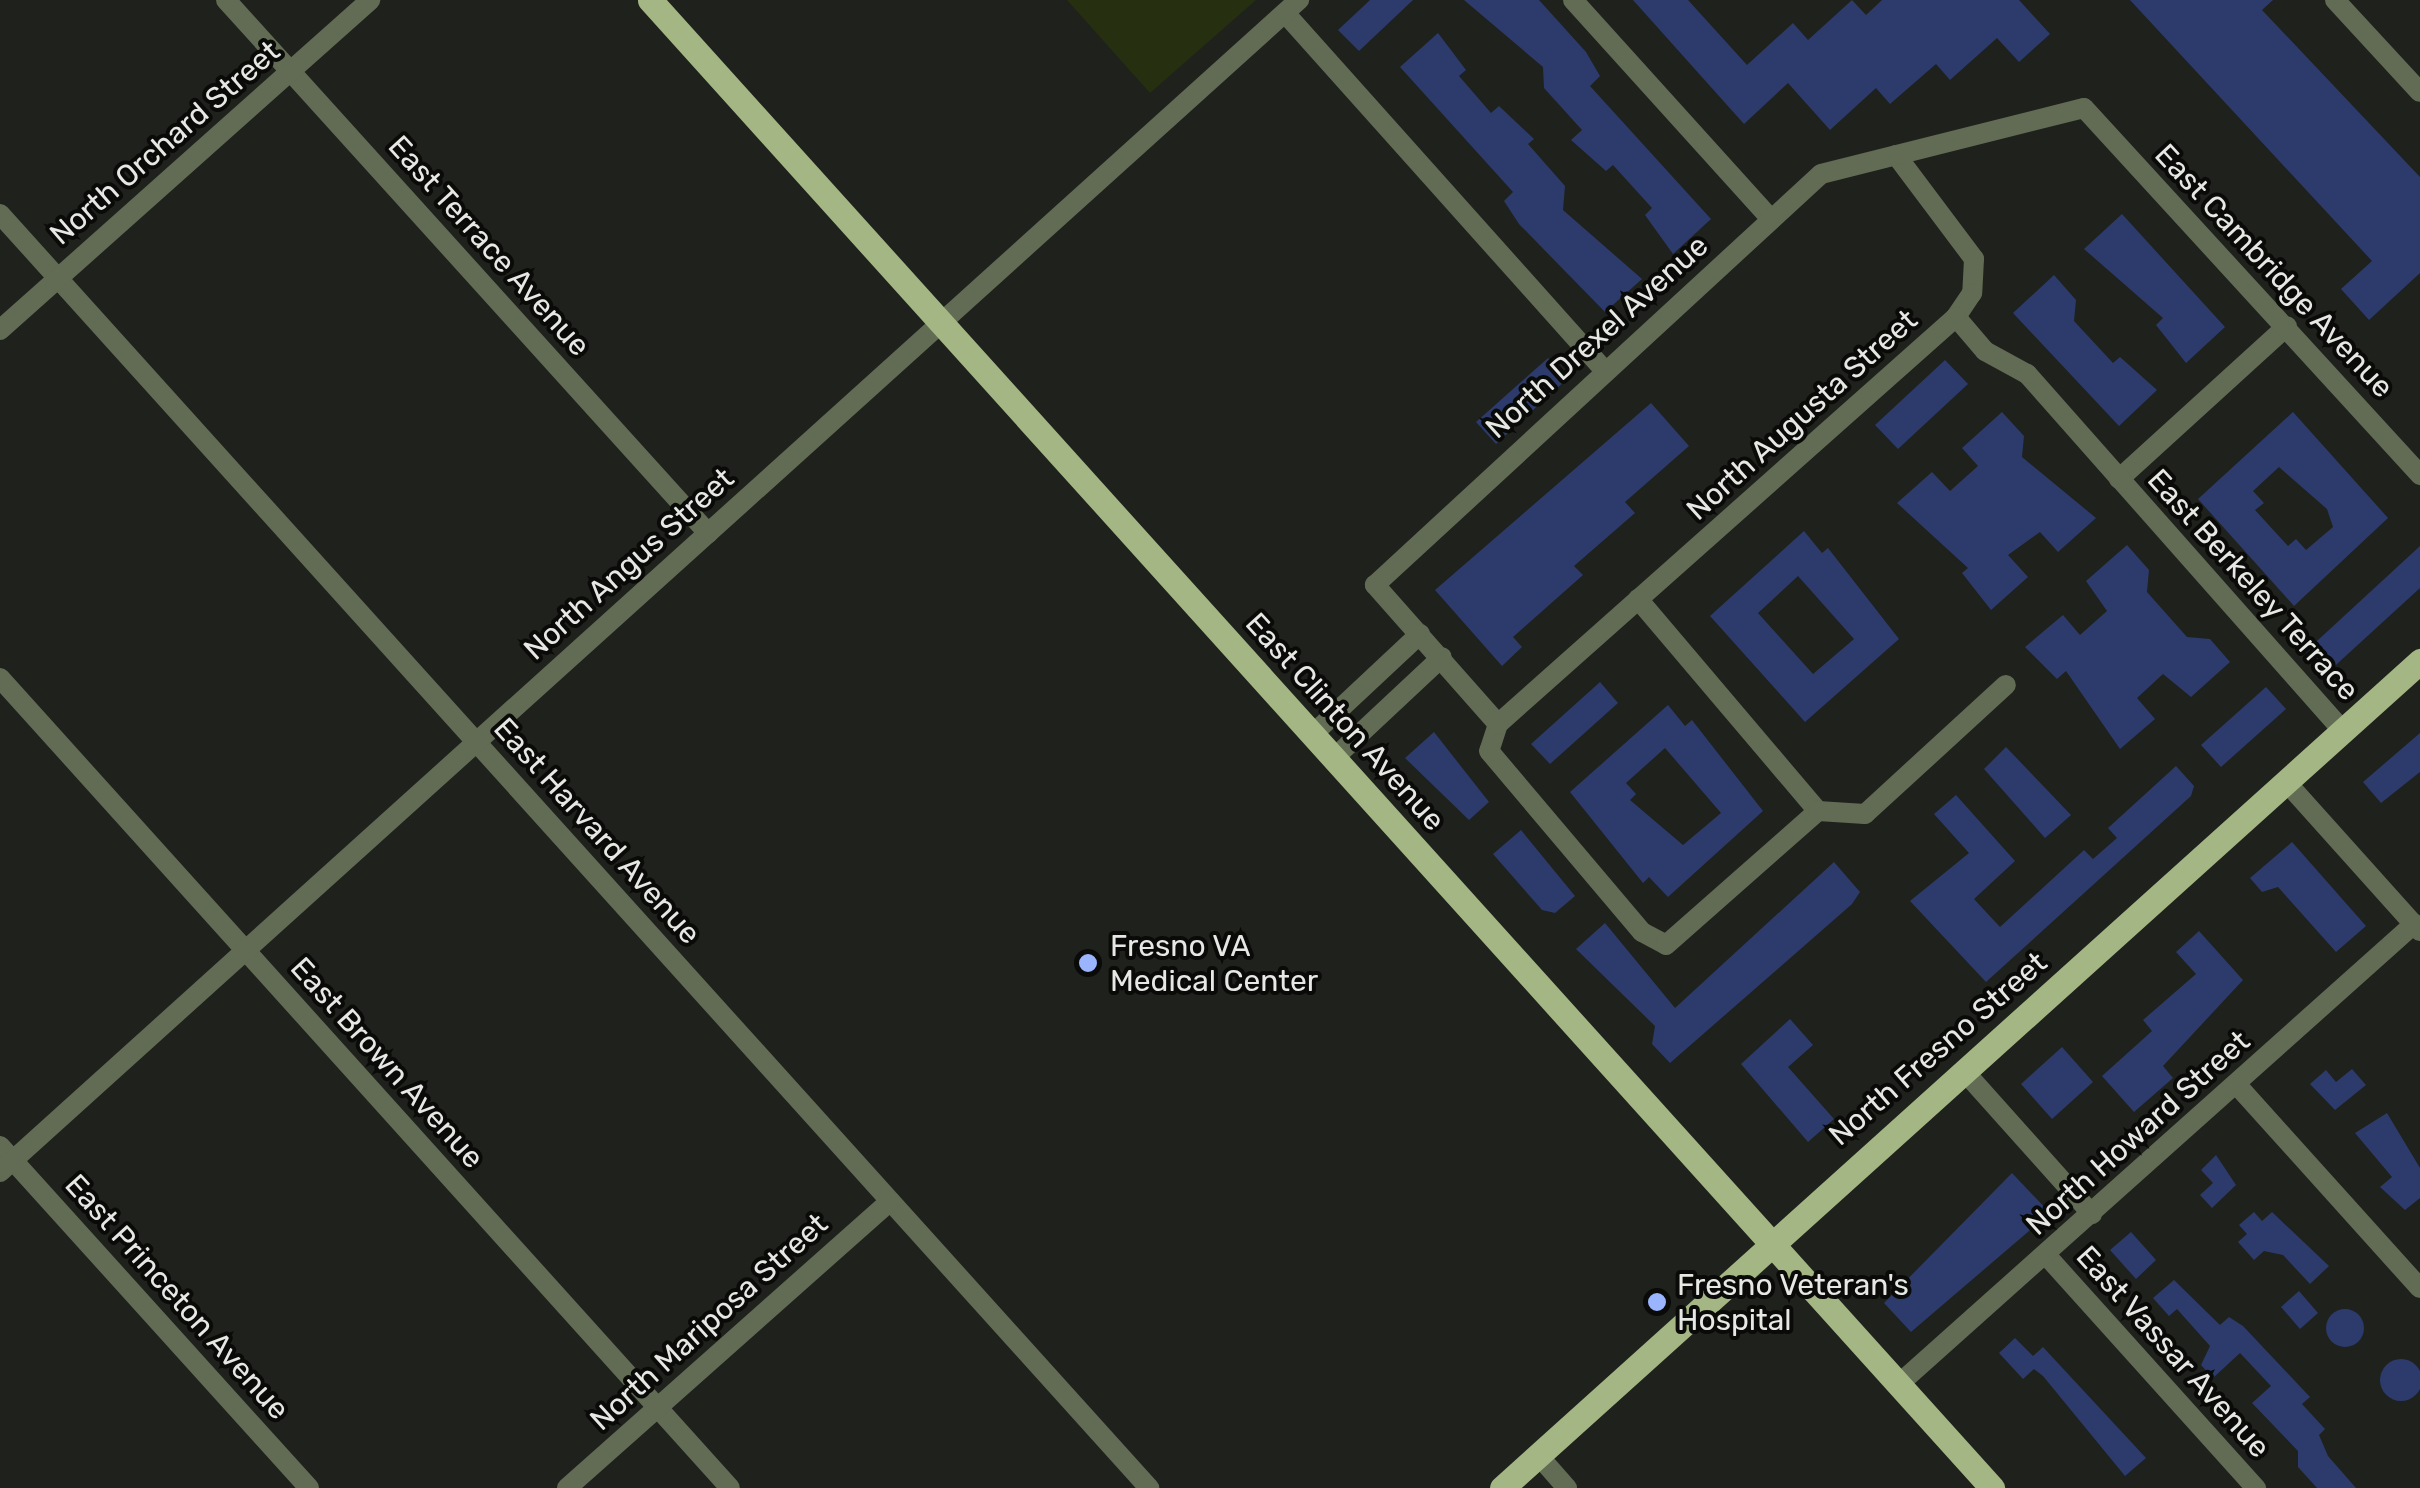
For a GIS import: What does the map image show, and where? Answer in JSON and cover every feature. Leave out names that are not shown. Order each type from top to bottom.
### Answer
[{"type":"main road","name":"East Clinton Avenue","points":[[650,0],[1992,1488]]},
{"type":"main road","name":"North Fresno Street","points":[[1502,1488],[2420,661]]},
{"type":"street","name":"East Terrace Avenue","points":[[226,0],[708,533]]},
{"type":"street","name":"North Orchard Street","points":[[0,330],[370,0]]},
{"type":"street","points":[[1574,0],[1771,220]]},
{"type":"street","points":[[2335,0],[2420,92]]},
{"type":"street","name":"North Angus Street","points":[[4,1159],[246,950],[1292,6]]},
{"type":"street","points":[[1292,6],[1604,370]]},
{"type":"street","name":"North Drexel Avenue","points":[[1420,634],[1375,585],[1821,174],[2084,108]]},
{"type":"street","name":"East Cambridge Avenue","points":[[2084,108],[2420,475]]},
{"type":"street","points":[[1896,155],[1974,259],[1972,293],[1956,316]]},
{"type":"street","name":"East Harvard Avenue","points":[[0,214],[1149,1488]]},
{"type":"street","name":"North Augusta Street","points":[[1498,724],[1956,316],[1985,351],[2027,374],[2119,479]]},
{"type":"street","points":[[2119,479],[2287,326]]},
{"type":"street","name":"East Berkeley Terrace","points":[[2119,479],[2343,730]]},
{"type":"street","points":[[1638,599],[1818,811]]},
{"type":"street","points":[[1312,735],[1420,634],[1498,724],[1489,751],[1642,932],[1666,945],[1818,811],[1865,814],[2006,685]]},
{"type":"street","points":[[1333,758],[1442,657]]},
{"type":"street","name":"East Brown Avenue","points":[[0,678],[730,1488]]},
{"type":"street","points":[[2288,783],[2417,928]]},
{"type":"street","name":"North Howard Street","points":[[1898,1384],[2417,928]]},
{"type":"street","name":"East Vassar Avenue","points":[[1964,1071],[2092,1214]]},
{"type":"street","points":[[2238,1086],[2420,1288]]},
{"type":"street","name":"East Princeton Avenue","points":[[4,1159],[310,1488]]},
{"type":"street","name":"North Mariposa Street","points":[[567,1488],[890,1201]]},
{"type":"street","name":"East Vassar Avenue","points":[[2046,1255],[2256,1488]]},
{"type":"street","points":[[1538,1455],[1567,1488]]},
{"type":"green space","points":[[1067,0],[1256,0],[1150,93]]},
{"type":"building","points":[[1370,0],[1413,0],[1359,51],[1338,30]]},
{"type":"building","points":[[1464,0],[1539,0],[1586,52],[1600,76],[1590,86],[1711,219],[1673,254],[1645,215],[1652,208],[1613,165],[1606,171],[1571,140],[1582,130],[1544,88],[1543,67]]},
{"type":"building","points":[[1633,0],[1688,0],[1747,65],[1793,23],[1808,40],[1852,0],[1866,15],[1882,0],[2019,0],[2050,34],[2019,62],[1997,38],[1950,80],[1936,64],[1890,104],[1876,88],[1830,130],[1788,83],[1744,124]]},
{"type":"building","points":[[2130,0],[2273,0],[2262,10],[2420,177],[2420,273],[2369,320],[2341,289],[2372,261]]},
{"type":"building","points":[[1438,33],[1466,70],[1459,76],[1491,113],[1499,106],[1534,139],[1528,144],[1565,186],[1563,210],[1642,279],[1605,312],[1519,224],[1504,201],[1513,192],[1400,67]]},
{"type":"building","points":[[2122,214],[2225,327],[2186,363],[2156,325],[2163,318],[2084,249]]},
{"type":"building","points":[[2054,275],[2076,300],[2074,321],[2113,363],[2120,357],[2157,390],[2119,426],[2013,313]]},
{"type":"building","points":[[1548,358],[1567,379],[1496,444],[1476,422]]},
{"type":"building","points":[[1945,360],[1968,384],[1898,449],[1875,425]]},
{"type":"building","points":[[1651,403],[1689,446],[1625,502],[1635,513],[1574,566],[1583,575],[1513,637],[1522,647],[1502,666],[1435,590]]},
{"type":"building","points":[[2002,412],[2024,436],[2022,457],[2096,518],[2058,552],[2040,532],[2008,555],[2028,577],[1991,610],[1962,573],[1968,568],[1897,503],[1932,472],[1950,491],[1978,466],[1962,448]]},
{"type":"building","points":[[2293,412],[2388,518],[2294,606],[2198,499]],"holes":[[[2279,467],[2327,509],[2333,527],[2306,550],[2296,539],[2288,546],[2255,510],[2264,503],[2253,491]]]},
{"type":"building","points":[[1804,531],[1822,553],[1828,548],[1899,639],[1805,722],[1710,616]],"holes":[[[1798,576],[1854,639],[1813,674],[1758,613]]]},
{"type":"building","points":[[2127,545],[2149,570],[2147,592],[2187,637],[2210,639],[2230,662],[2191,697],[2163,674],[2137,698],[2155,719],[2120,749],[2066,671],[2057,679],[2025,647],[2063,615],[2080,635],[2107,611],[2086,581]]},
{"type":"building","points":[[2420,546],[2420,588],[2326,674],[2305,652]]},
{"type":"building","points":[[1600,682],[1618,703],[1550,764],[1531,744]]},
{"type":"building","points":[[2266,687],[2286,709],[2221,767],[2201,745]]},
{"type":"building","points":[[1668,705],[1685,726],[1692,720],[1763,811],[1668,897],[1649,877],[1643,883],[1570,792]],"holes":[[[1665,748],[1721,813],[1683,845],[1630,800],[1636,794],[1626,783]]]},
{"type":"building","points":[[1434,732],[1489,802],[1469,820],[1405,758]]},
{"type":"building","points":[[2420,733],[2420,772],[2381,803],[2363,782]]},
{"type":"building","points":[[2006,747],[2071,815],[2045,838],[1984,769]]},
{"type":"building","points":[[2176,766],[2194,786],[2191,796],[1986,982],[1910,901],[1969,853],[1934,814],[1956,795],[2015,861],[1974,899],[2000,927],[2084,850],[2093,859],[2117,838],[2108,828]]},
{"type":"building","points":[[1521,830],[1575,896],[1555,913],[1542,910],[1493,854]]},
{"type":"building","points":[[2292,842],[2366,926],[2336,952],[2278,887],[2262,892],[2250,878]]},
{"type":"building","points":[[1834,862],[1860,892],[1852,904],[1670,1063],[1652,1044],[1655,1026],[1576,949],[1605,923],[1675,1008]]},
{"type":"building","points":[[2199,931],[2243,980],[2163,1066],[2173,1078],[2134,1112],[2102,1076],[2152,1031],[2143,1020],[2196,974],[2176,952]]},
{"type":"building","points":[[1790,1019],[1813,1045],[1788,1067],[1834,1119],[1808,1142],[1741,1064]]},
{"type":"building","points":[[2062,1047],[2093,1082],[2052,1119],[2021,1084]]},
{"type":"building","points":[[2352,1069],[2366,1085],[2335,1110],[2310,1084],[2326,1070],[2336,1082]]},
{"type":"building","points":[[2387,1113],[2420,1168],[2420,1198],[2405,1210],[2380,1187],[2392,1177],[2355,1133]]},
{"type":"building","points":[[2216,1155],[2236,1185],[2212,1208],[2200,1195],[2213,1183],[2201,1170]]},
{"type":"building","points":[[2012,1173],[2050,1213],[1911,1332],[1884,1303]]},
{"type":"building","points":[[2254,1212],[2262,1221],[2272,1212],[2329,1266],[2310,1284],[2283,1255],[2264,1251],[2254,1260],[2238,1242],[2247,1234],[2239,1225]]},
{"type":"building","points":[[2131,1232],[2156,1260],[2136,1279],[2110,1250]]},
{"type":"building","points":[[2174,1280],[2220,1325],[2229,1317],[2243,1326],[2310,1397],[2302,1404],[2325,1429],[2319,1435],[2328,1456],[2356,1488],[2317,1488],[2298,1467],[2298,1451],[2252,1403],[2271,1386],[2240,1353],[2213,1378],[2201,1365],[2210,1346],[2177,1309],[2169,1316],[2153,1298]]},
{"type":"building","points":[[2299,1291],[2318,1313],[2300,1329],[2281,1307]]},
{"type":"building","points":[[2345,1309],[2358,1315],[2364,1328],[2358,1341],[2345,1347],[2332,1341],[2326,1328],[2332,1315]]},
{"type":"building","points":[[2015,1338],[2033,1356],[2043,1347],[2146,1458],[2125,1476],[2043,1376],[2034,1369],[2023,1379],[1999,1353]]},
{"type":"building","points":[[2401,1359],[2416,1365],[2422,1380],[2416,1395],[2401,1401],[2386,1395],[2380,1380],[2386,1365]]},
{"type":"place","name":"Fresno VA Medical Center","points":[[1088,963]]},
{"type":"place","name":"Fresno Veteran's Hospital","points":[[1657,1302]]}]
